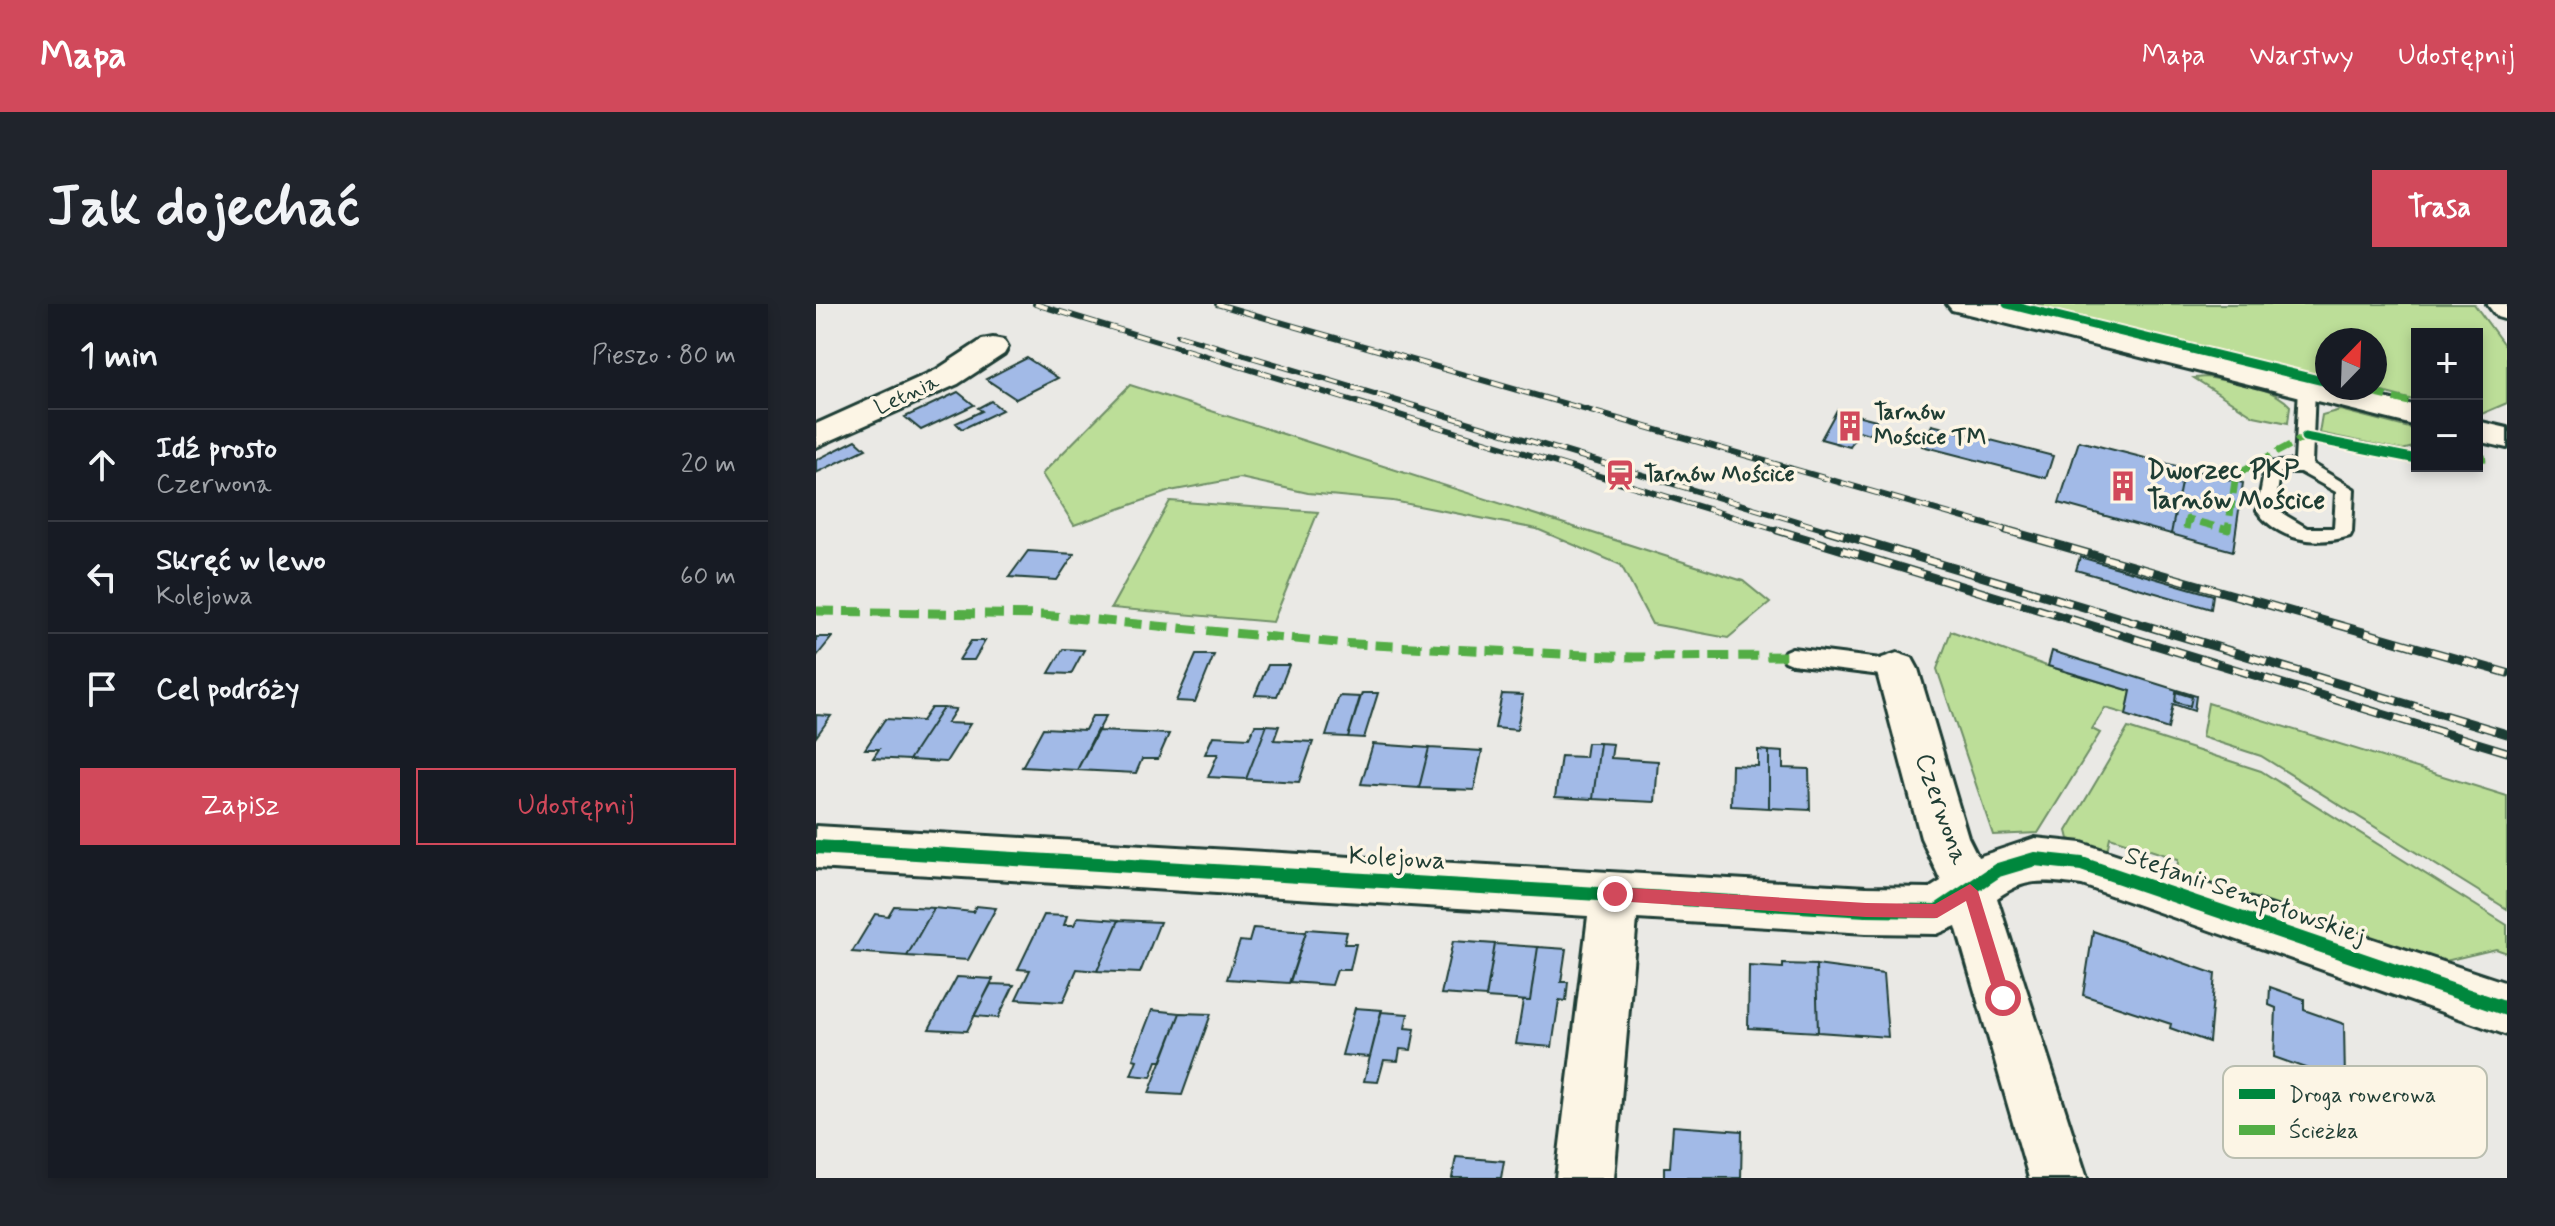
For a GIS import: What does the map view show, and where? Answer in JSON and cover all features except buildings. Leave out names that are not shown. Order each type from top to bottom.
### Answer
[{"type":"street","points":[[2502,304],[2507,311]]},
{"type":"street","points":[[1973,305],[2411,414]]},
{"type":"street","name":"Letnia","points":[[816,437],[947,377],[993,347]]},
{"type":"street","name":"Czerwona","points":[[1897,669],[1945,838],[1970,891],[2058,1178]]},
{"type":"street","name":"Kolejowa","points":[[816,847],[1866,910],[1937,911],[1970,891]]},
{"type":"street","name":"Stefanii Sempołowskiej","points":[[1970,891],[1998,870],[2035,859],[2082,864],[2507,1009]]},
{"type":"street","points":[[1585,1178],[1615,894]]},
{"type":"lane","points":[[2303,466],[2307,388]]},
{"type":"lane","points":[[2303,466],[2345,489],[2343,532],[2322,539],[2290,530],[2266,511],[2272,467],[2303,466]]},
{"type":"lane","points":[[1792,656],[1897,669]]},
{"type":"green space","points":[[2023,304],[2474,304],[2507,349],[2507,403],[2483,413],[2483,328],[2411,328],[2411,399],[2387,393],[2387,328],[2315,328],[2315,376]]},
{"type":"green space","points":[[2207,377],[2273,393],[2290,406],[2288,423],[2254,416],[2194,378]]},
{"type":"green space","points":[[1130,385],[1743,581],[1770,603],[1728,638],[1652,624],[1621,565],[1537,529],[1393,501],[1308,493],[1240,478],[1170,491],[1074,525],[1042,474]]},
{"type":"green space","points":[[2340,410],[2411,428],[2411,448],[2402,450],[2319,433],[2322,415]]},
{"type":"green space","points":[[1170,501],[1318,512],[1273,622],[1111,608]]},
{"type":"green space","points":[[1951,631],[2044,665],[2131,691],[2126,714],[2105,708],[2092,729],[2100,733],[2038,833],[1993,835],[1937,669]]},
{"type":"green space","points":[[2208,703],[2507,796],[2507,909],[2261,756],[2202,737]]},
{"type":"green space","points":[[2128,728],[2261,771],[2507,925],[2507,953],[2496,949],[2433,964],[2177,877],[2178,859],[2110,837],[2107,851],[2069,839],[2067,831]]},
{"type":"railway","points":[[1035,304],[1783,532]]},
{"type":"railway","points":[[1217,304],[2011,531]]},
{"type":"railway","points":[[1178,335],[1833,532]]},
{"type":"railway","points":[[1777,530],[2507,752]]},
{"type":"railway","points":[[1827,530],[2507,734]]},
{"type":"railway","points":[[2006,530],[2011,531]]},
{"type":"railway","points":[[2011,531],[2507,673]]},
{"type":"marked path","points":[[2387,397],[2411,403]]},
{"type":"marked path","points":[[2186,529],[2188,519],[2228,530],[2236,474],[2305,437],[2311,438]]},
{"type":"marked path","points":[[816,611],[1042,615],[1338,643],[1450,649],[1632,657],[1792,656]]},
{"type":"cycle path","points":[[2007,304],[2315,379]]},
{"type":"cycle path","points":[[2305,437],[2411,458]]},
{"type":"cycle path","points":[[816,847],[1866,910],[1937,911],[1998,870],[2035,859],[2082,864],[2507,1009]]},
{"type":"place","name":"Tarnów Mościce TM","points":[[1850,426]]},
{"type":"place","name":"Tarnów Mościce","points":[[1620,475]]},
{"type":"place","name":"Dworzec PKP Tarnów Mościce","points":[[2123,486]]},
{"type":"route","points":[[1615,894],[1866,910],[1937,911],[1970,891],[2003,998]]}]
